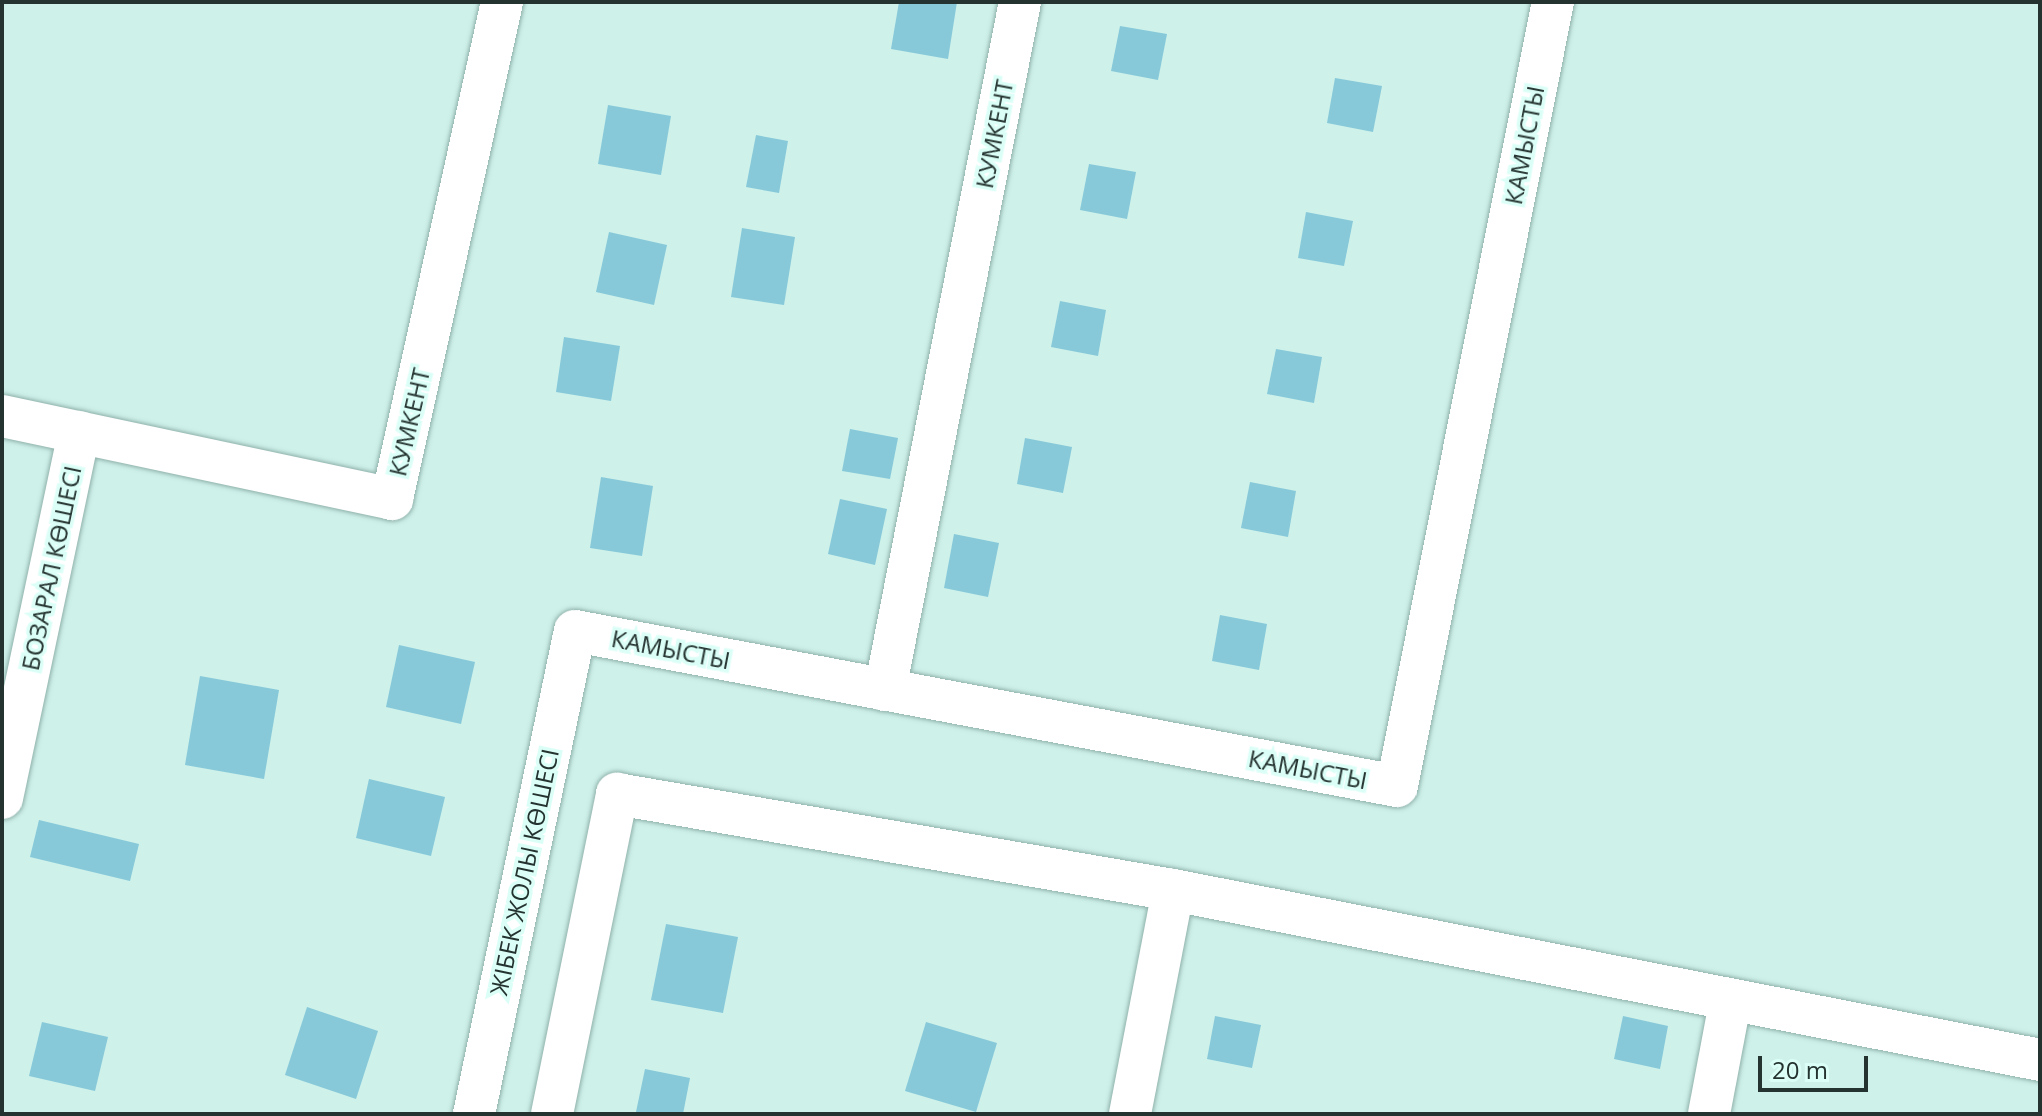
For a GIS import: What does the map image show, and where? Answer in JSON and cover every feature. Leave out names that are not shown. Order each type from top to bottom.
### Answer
[{"type":"street","name":"КУМКЕНТ","points":[[2,416],[392,499],[502,2]]},
{"type":"street","name":"КУМКЕНТ","points":[[885,690],[1020,2]]},
{"type":"street","name":"КАМЫСТЫ","points":[[575,631],[1397,786],[1553,2]]},
{"type":"street","name":"БОЗАРАЛ КӨШЕСІ","points":[[2,798],[79,432]]},
{"type":"street","name":"ЖІБЕК ЖОЛЫ КӨШЕСІ","points":[[474,1114],[575,631]]},
{"type":"street","points":[[552,1114],[617,794],[1173,890],[1730,1003],[2040,1060]]},
{"type":"street","points":[[1130,1114],[1173,890]]},
{"type":"street","points":[[1709,1114],[1730,1003]]},
{"type":"building","points":[[899,2],[957,2],[948,59],[891,49]]},
{"type":"building","points":[[1120,26],[1167,34],[1158,80],[1111,71]]},
{"type":"building","points":[[1335,78],[1382,86],[1373,132],[1327,123]]},
{"type":"building","points":[[608,105],[671,116],[661,175],[598,164]]},
{"type":"building","points":[[756,135],[788,141],[779,193],[746,187]]},
{"type":"building","points":[[1089,164],[1136,172],[1127,219],[1080,210]]},
{"type":"building","points":[[1306,212],[1353,221],[1344,266],[1298,258]]},
{"type":"building","points":[[742,228],[795,237],[784,305],[731,297]]},
{"type":"building","points":[[609,232],[667,245],[654,305],[596,292]]},
{"type":"building","points":[[1060,301],[1106,310],[1098,356],[1051,347]]},
{"type":"building","points":[[564,337],[620,346],[611,401],[556,392]]},
{"type":"building","points":[[1276,349],[1322,357],[1314,403],[1267,394]]},
{"type":"building","points":[[850,429],[898,438],[890,479],[842,471]]},
{"type":"building","points":[[1025,438],[1072,447],[1063,493],[1017,484]]},
{"type":"building","points":[[601,477],[653,486],[642,556],[590,548]]},
{"type":"building","points":[[1250,482],[1296,491],[1288,537],[1241,528]]},
{"type":"building","points":[[840,499],[887,509],[875,565],[828,554]]},
{"type":"building","points":[[954,534],[999,543],[988,597],[944,588]]},
{"type":"building","points":[[1220,615],[1267,624],[1259,670],[1212,661]]},
{"type":"building","points":[[399,645],[475,662],[461,724],[386,707]]},
{"type":"building","points":[[200,676],[279,690],[264,779],[185,765]]},
{"type":"building","points":[[369,779],[445,797],[431,856],[356,838]]},
{"type":"building","points":[[39,820],[139,844],[130,881],[30,857]]},
{"type":"building","points":[[666,924],[738,937],[723,1013],[651,1000]]},
{"type":"building","points":[[307,1007],[378,1031],[356,1099],[285,1075]]},
{"type":"building","points":[[1215,1016],[1261,1025],[1252,1068],[1207,1059]]},
{"type":"building","points":[[1623,1016],[1668,1026],[1660,1069],[1614,1059]]},
{"type":"building","points":[[42,1022],[108,1037],[95,1091],[29,1076]]},
{"type":"building","points":[[926,1022],[997,1043],[976,1112],[905,1091]]},
{"type":"building","points":[[645,1069],[690,1078],[683,1114],[636,1112]]}]
